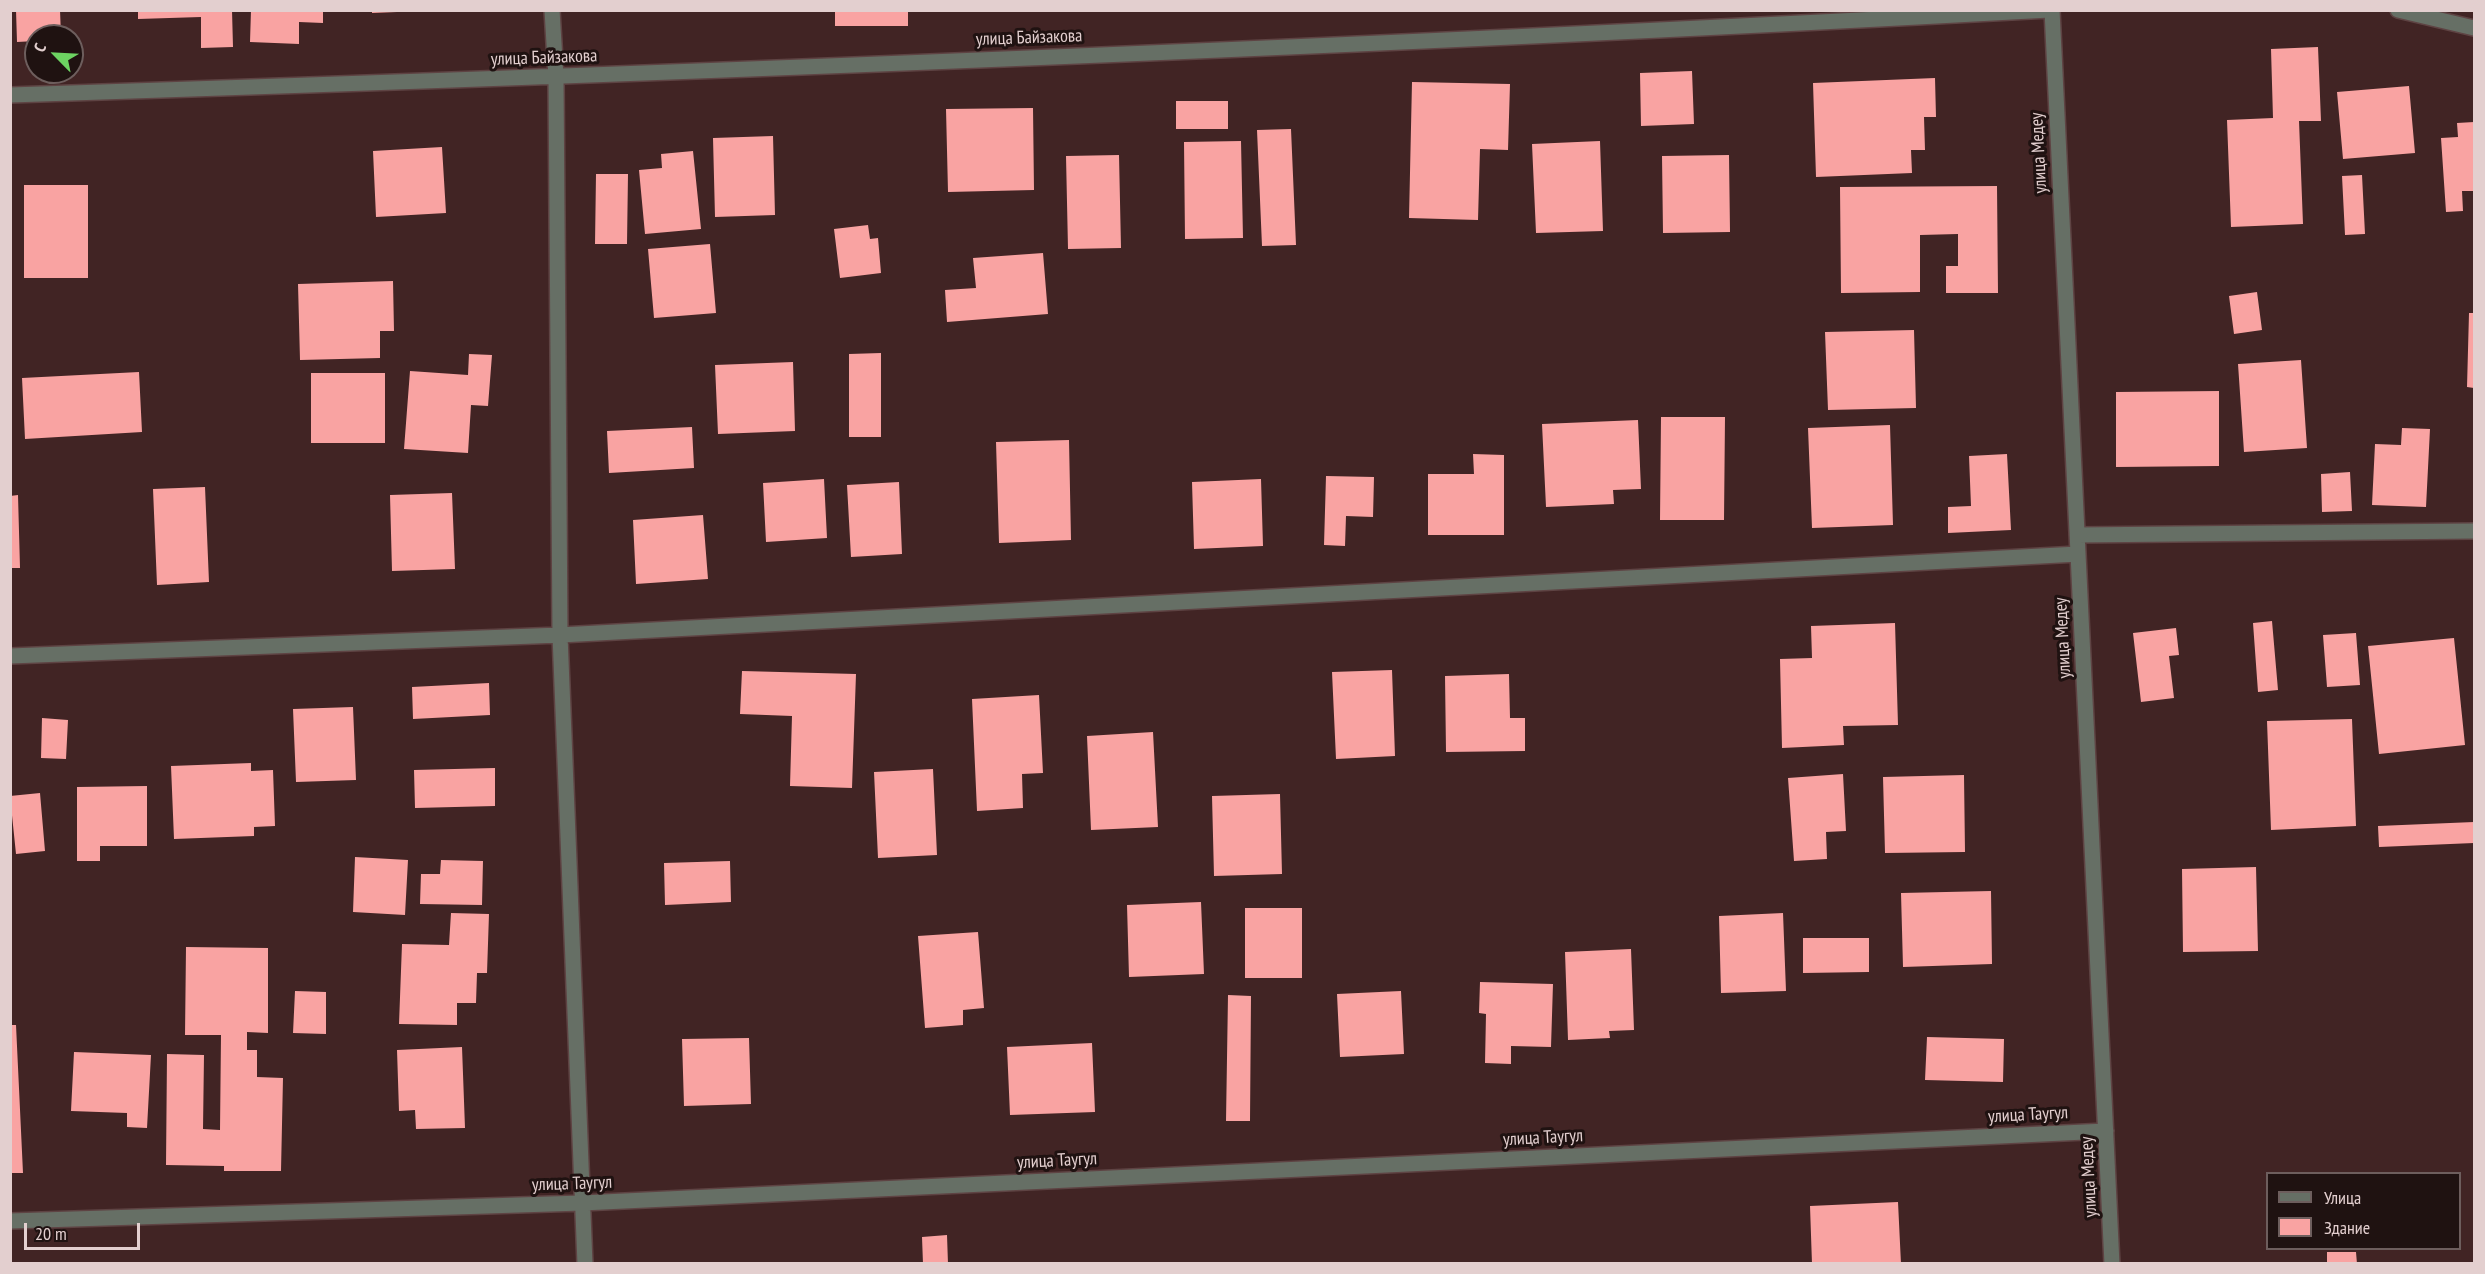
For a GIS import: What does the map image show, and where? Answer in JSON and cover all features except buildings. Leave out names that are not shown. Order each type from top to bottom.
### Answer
[{"type":"street","points":[[552,10],[556,77],[560,635],[585,1263]]},
{"type":"street","name":"улица Байзакова","points":[[10,95],[556,77],[1661,31],[2050,10]]},
{"type":"street","name":"улица Медеу","points":[[2050,10],[2112,1263]]},
{"type":"street","points":[[2398,10],[2475,28]]},
{"type":"street","points":[[2077,535],[2475,531]]},
{"type":"street","points":[[10,656],[560,635],[2078,554]]},
{"type":"street","name":"улица Таугул","points":[[10,1221],[582,1203],[2106,1131]]}]
